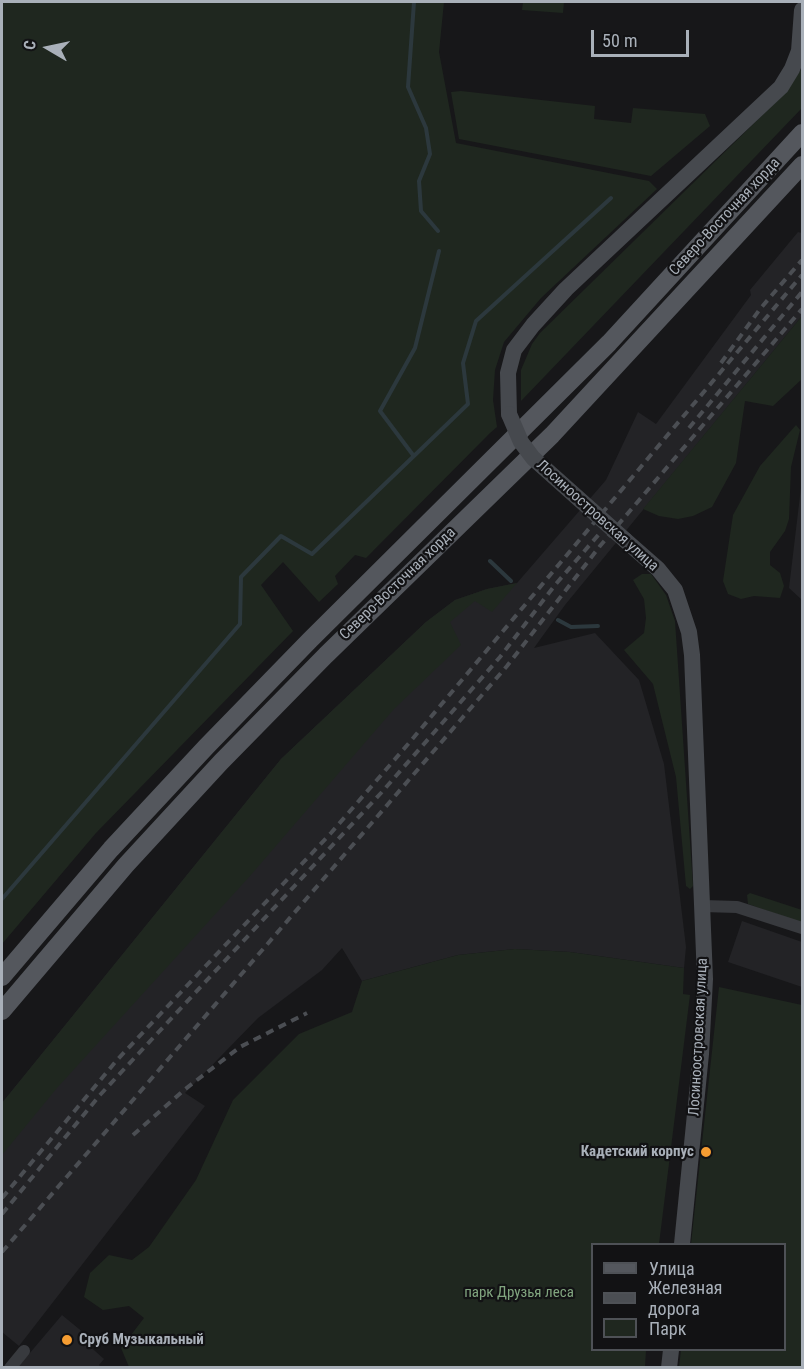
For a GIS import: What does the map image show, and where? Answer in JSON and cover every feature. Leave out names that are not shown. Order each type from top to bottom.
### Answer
[{"type":"main road","name":"Северо-Восточная хорда","points":[[2,977],[111,849],[206,747],[600,351],[802,132]]},
{"type":"main road","name":"Северо-Восточная хорда","points":[[2,1011],[126,865],[221,762],[326,655],[552,435],[802,165]]},
{"type":"street","name":"Лосиноостровская улица","points":[[681,1243],[701,1054],[705,979],[689,632],[675,590],[658,569],[533,459],[521,442],[509,414],[508,373],[514,350],[532,325],[566,289],[780,87],[792,69],[799,51],[802,10]]},
{"type":"street","points":[[703,906],[737,907],[802,928]]},
{"type":"street","points":[[10,1368],[24,1351]]},
{"type":"street","points":[[669,1368],[671,1351]]},
{"type":"shaded area","points":[[798,232],[802,233],[802,316],[565,605],[534,648],[595,633],[639,680],[664,764],[686,947],[684,968],[570,952],[515,949],[458,955],[362,981],[342,948],[322,970],[258,1018],[185,1093],[205,1106],[19,1346],[2,1332],[2,1103],[281,759],[426,622],[455,600],[487,589],[517,583],[606,480],[638,412],[656,424],[751,295],[750,290]]},
{"type":"shaded area","points":[[802,479],[802,600],[789,588]]},
{"type":"shaded area","points":[[742,921],[802,942],[802,987],[728,962]]},
{"type":"shaded area","points":[[62,1315],[90,1338],[86,1343],[104,1359],[99,1365],[101,1367],[18,1367]]},
{"type":"green space","points":[[2,2],[444,2],[439,52],[456,143],[649,181],[657,189],[541,298],[504,342],[495,370],[493,400],[497,427],[366,558],[355,555],[335,576],[338,584],[319,602],[283,562],[261,585],[293,631],[96,833],[2,944]]},
{"type":"green space","points":[[523,2],[564,2],[563,13],[522,10]]},
{"type":"green space","points":[[802,68],[802,108],[521,401],[521,370],[532,344],[540,333],[785,93]]},
{"type":"green space","points":[[461,91],[595,106],[594,119],[631,123],[633,108],[705,114],[710,126],[651,176],[459,139],[451,92]]},
{"type":"green space","points":[[802,316],[802,379],[773,406],[745,401],[736,463],[712,507],[693,516],[678,519],[659,516],[643,509]]},
{"type":"green space","points":[[796,425],[800,430],[791,467],[789,519],[785,531],[770,552],[770,565],[780,573],[784,586],[780,598],[754,596],[741,599],[728,594],[723,581],[733,515],[760,466]]},
{"type":"green space","points":[[642,574],[651,574],[666,595],[675,621],[693,886],[690,889],[686,886],[676,777],[653,684],[624,650],[644,633],[646,618],[644,599],[633,580]]},
{"type":"green space","points":[[517,583],[492,612],[475,601],[450,622],[461,645],[394,709],[250,876],[57,1088],[2,1155],[2,1103],[281,759],[426,622],[455,600],[487,589]]},
{"type":"green space","points":[[750,893],[802,910],[802,923],[748,904],[747,895]]},
{"type":"green space","name":"парк Друзья леса","points":[[515,949],[570,952],[684,968],[683,994],[690,995],[659,1243],[591,1243],[591,1351],[646,1351],[645,1367],[129,1367],[121,1348],[144,1318],[129,1306],[103,1310],[84,1297],[90,1273],[109,1255],[132,1260],[149,1247],[196,1180],[233,1100],[299,1034],[352,1012],[362,981],[458,955]]},
{"type":"green space","points":[[719,987],[802,1005],[802,1367],[679,1367],[681,1351],[786,1351],[786,1243],[691,1243]]},
{"type":"waterway","points":[[414,2],[408,87],[426,128],[430,154],[419,181],[421,211],[438,231]]},
{"type":"waterway","points":[[2,899],[240,624],[241,577],[281,536],[312,554],[468,404],[463,363],[476,321],[611,198]]},
{"type":"waterway","points":[[413,455],[380,411],[415,348],[439,251]]},
{"type":"waterway","points":[[490,561],[511,581]]},
{"type":"waterway","points":[[558,620],[571,627],[598,626]]},
{"type":"railway","points":[[721,363],[760,309],[802,260]]},
{"type":"railway","points":[[2,1198],[117,1060],[331,833],[802,275]]},
{"type":"railway","points":[[689,428],[802,292]]},
{"type":"railway","points":[[2,1252],[507,666],[600,546],[802,309]]},
{"type":"railway","points":[[2,1214],[100,1095],[381,793],[500,657],[555,585],[600,533]]},
{"type":"railway","points":[[133,1135],[184,1090],[240,1047],[307,1013]]},
{"type":"place","name":"Кадетский корпус","points":[[706,1152]]},
{"type":"place","name":"Сруб Музыкальный","points":[[67,1340]]}]
